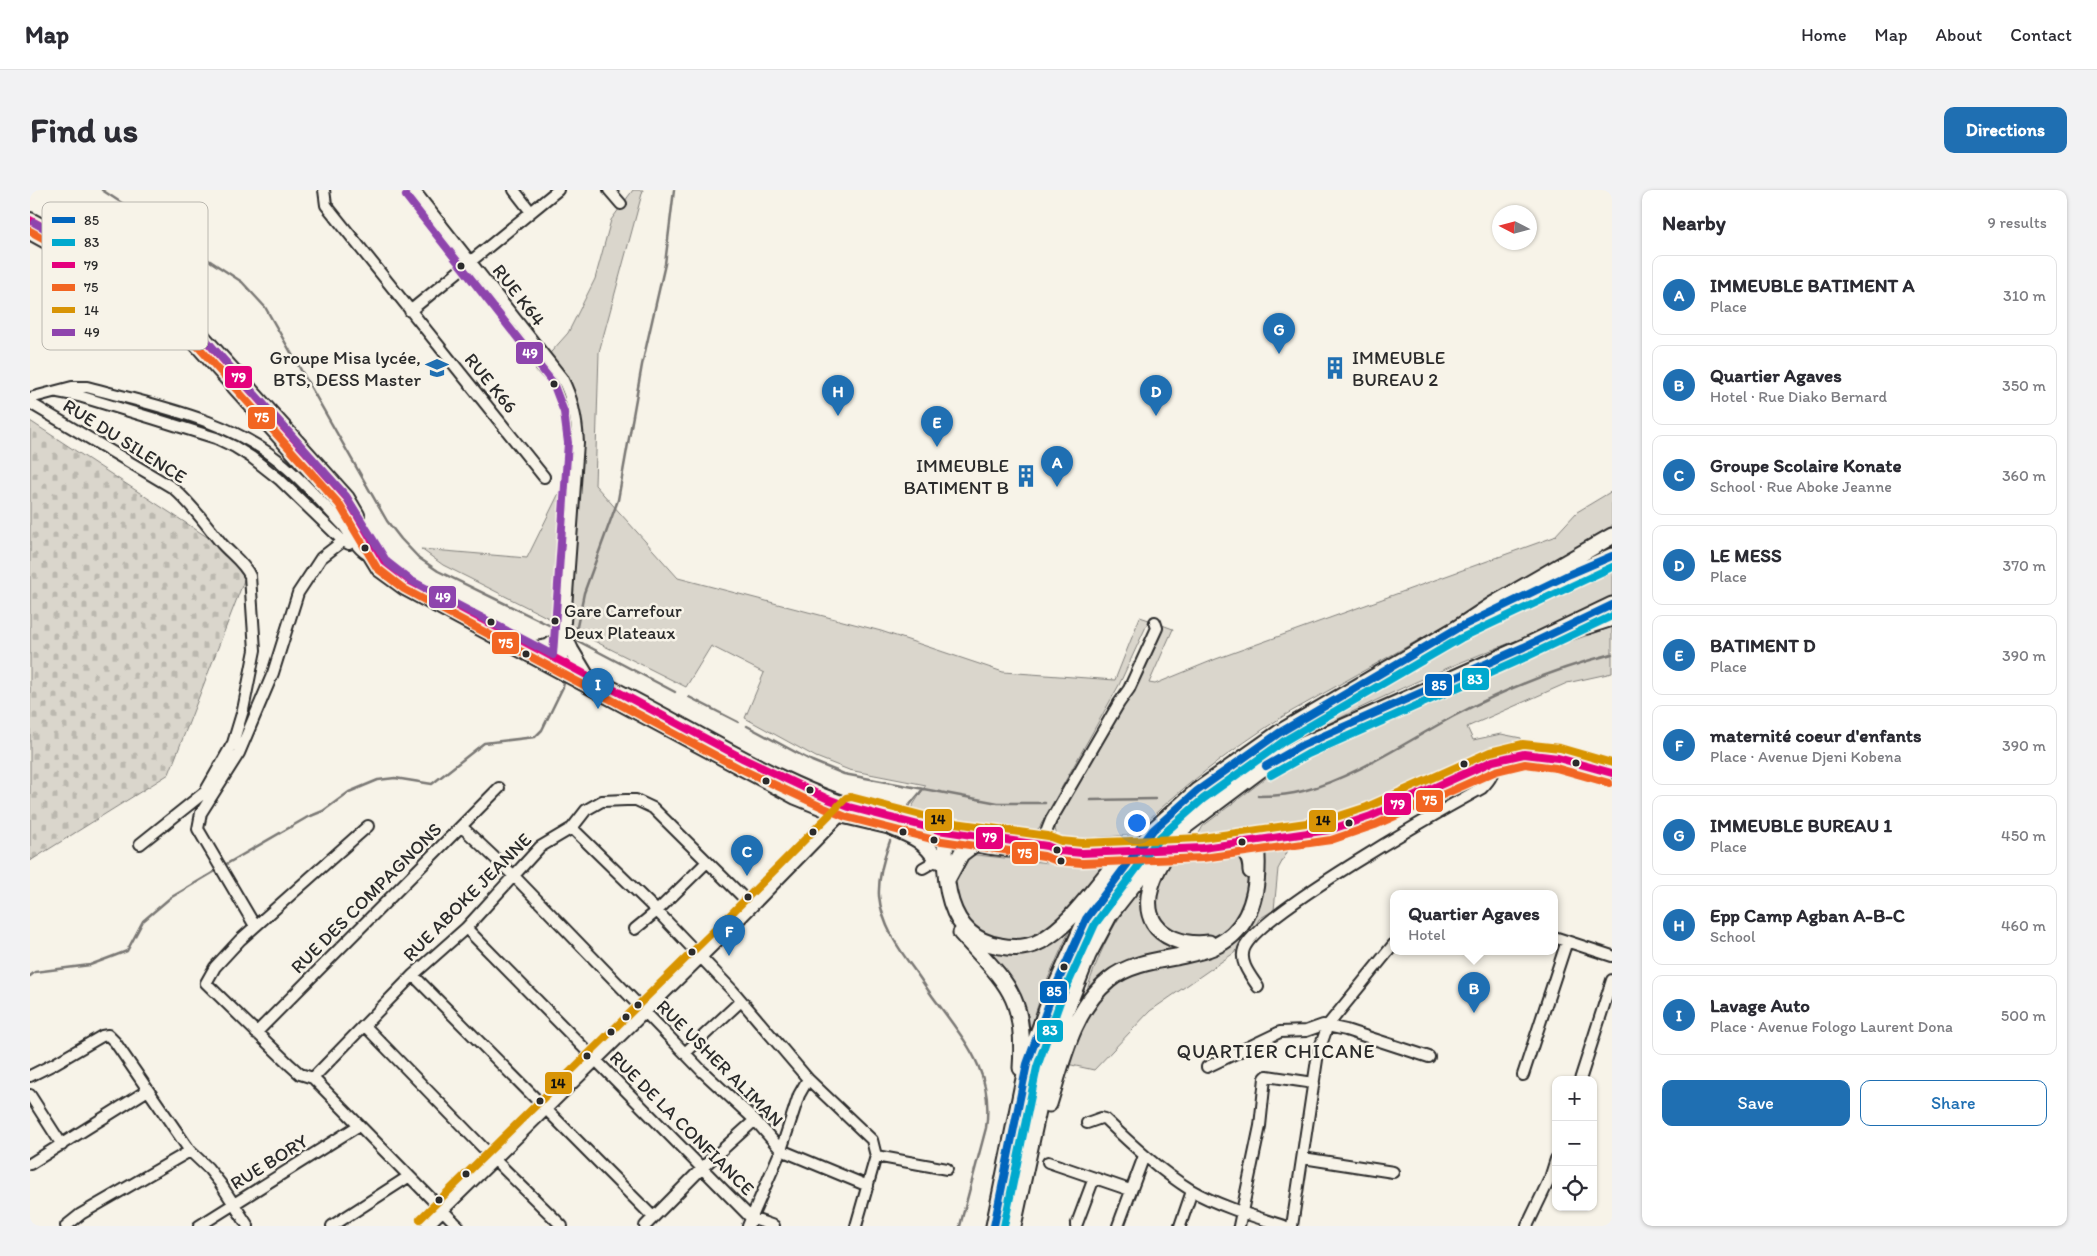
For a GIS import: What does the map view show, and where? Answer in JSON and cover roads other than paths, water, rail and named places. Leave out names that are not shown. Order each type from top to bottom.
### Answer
[{"type":"highway","points":[[942,835],[949,898],[960,924],[971,934],[994,945],[1008,948],[1028,947],[1040,942],[1058,929],[1135,841],[1153,830],[1197,791],[1279,733],[1456,629],[1494,604],[1612,536]]},
{"type":"highway","points":[[1456,629],[1612,556]]},
{"type":"highway","points":[[1013,1226],[1046,1078],[1059,1032],[1088,955],[1110,914],[1165,844],[1184,827],[1264,767],[1302,745],[1524,647],[1612,605]]},
{"type":"highway","points":[[1524,647],[1612,618]]},
{"type":"highway","points":[[891,827],[921,840],[930,849],[937,860],[946,907],[953,922],[1005,982],[1018,1007],[1022,1038],[1020,1101]]},
{"type":"highway","points":[[1184,827],[1159,865],[1152,881],[1149,895],[1149,910],[1152,919],[1164,934],[1172,938],[1196,945],[1211,943],[1223,936],[1239,915],[1246,900],[1254,860]]},
{"type":"highway","points":[[994,1226],[1027,1064],[1052,995],[1086,919],[1153,830]]},
{"type":"highway","points":[[937,860],[942,835]]},
{"type":"highway","points":[[1251,841],[1244,850],[1254,860]]},
{"type":"highway","points":[[1034,1138],[1046,1112],[1070,1038],[1093,995],[1110,979],[1131,967],[1212,948],[1225,941],[1242,922],[1249,909],[1257,884],[1251,841]]},
{"type":"highway","points":[[947,879],[961,854],[973,845]]},
{"type":"main road","points":[[30,220],[42,227]]},
{"type":"main road","points":[[30,232],[42,239]]},
{"type":"main road","points":[[208,343],[347,498],[379,569],[405,588],[560,666],[796,797],[942,835],[973,845],[1098,853],[1203,848],[1251,841]]},
{"type":"main road","points":[[202,350],[338,503],[372,552],[410,581],[536,649],[560,666],[586,675],[845,811],[891,827],[1051,850]]},
{"type":"main road","points":[[536,649],[548,648],[564,635],[586,675]]},
{"type":"street","name":"RUE K66","points":[[324,190],[326,205],[544,477]]},
{"type":"street","name":"RUE K64","points":[[414,190],[562,378],[574,406],[578,424],[578,443],[560,666]]},
{"type":"street","points":[[514,190],[531,212]]},
{"type":"street","points":[[410,312],[558,190]]},
{"type":"street","points":[[609,190],[620,204]]},
{"type":"street","points":[[30,398],[72,387],[88,387],[178,413],[239,435],[287,467],[342,525],[357,546]]},
{"type":"street","points":[[52,392],[85,398],[216,438],[235,447],[279,479],[343,541],[372,552]]},
{"type":"street","name":"RUE DU SILENCE","points":[[30,403],[173,488],[244,566],[250,576],[255,650],[243,710],[233,743],[205,792],[140,844]]},
{"type":"street","points":[[255,926],[198,829],[199,820],[201,813],[239,753],[273,673],[298,593],[321,558],[343,541]]},
{"type":"street","points":[[1051,850],[1047,830],[1051,820],[1119,702],[1155,622],[1157,628],[1143,661],[1129,689],[1119,702]]},
{"type":"street","points":[[1251,841],[1329,830],[1371,816],[1493,761],[1524,754],[1558,758],[1612,772]]},
{"type":"street","points":[[1258,987],[1244,965],[1242,956],[1244,948],[1263,926],[1400,834],[1482,788],[1490,780],[1493,761]]},
{"type":"street","name":"RUE DES COMPAGNONS","points":[[256,1033],[499,788]]},
{"type":"street","name":"RUE ABOKE JEANNE","points":[[312,1078],[413,975],[466,928],[540,847],[572,828],[586,810],[595,803],[636,800],[653,808],[752,906]]},
{"type":"street","points":[[427,1226],[646,1012],[845,811]]},
{"type":"street","points":[[368,826],[255,926],[215,967],[206,983],[300,1074],[312,1078],[458,1226]]},
{"type":"street","name":"RUE USHER ALIMAN","points":[[462,827],[513,875],[685,1054],[755,1120],[781,1150],[868,1186]]},
{"type":"street","points":[[572,828],[658,911],[741,1001],[808,1079],[872,1140],[876,1156],[856,1226]]},
{"type":"street","points":[[922,868],[937,860]]},
{"type":"street","points":[[635,929],[658,911],[707,862]]},
{"type":"street","name":"RUE DE LA CONFIANCE","points":[[466,928],[702,1168],[749,1222],[774,1226]]},
{"type":"street","points":[[1558,938],[1612,956]]},
{"type":"street","points":[[1523,1076],[1567,941]]},
{"type":"street","points":[[1292,1226],[1318,1054],[1328,1026],[1390,949]]},
{"type":"street","points":[[413,975],[653,1217]]},
{"type":"street","points":[[1581,1076],[1612,980]]},
{"type":"street","points":[[685,1054],[741,1001]]},
{"type":"street","points":[[365,1026],[562,1226]]},
{"type":"street","points":[[1207,1067],[1280,1032],[1306,1031],[1328,1026],[1429,1057]]},
{"type":"street","points":[[30,1076],[102,1036],[108,1035],[190,1151],[208,1168],[235,1204],[248,1226]]},
{"type":"street","points":[[1239,1226],[1260,1126],[1265,1078],[1267,1076],[1314,1083]]},
{"type":"street","points":[[749,1222],[781,1150],[799,1095],[808,1079]]},
{"type":"street","points":[[30,1164],[148,1090]]},
{"type":"street","points":[[30,1095],[62,1145]]},
{"type":"street","points":[[1087,1123],[1101,1118],[1105,1119],[1144,1156],[1192,1191],[1243,1213],[1284,1226]]},
{"type":"street","points":[[645,1226],[702,1168],[755,1120]]},
{"type":"street","name":"RUE BORY","points":[[199,1226],[358,1126]]},
{"type":"street","points":[[66,1226],[81,1214],[190,1151]]},
{"type":"street","points":[[876,1156],[947,1169]]},
{"type":"street","points":[[1118,1226],[1144,1156]]},
{"type":"street","points":[[1303,1158],[1392,1172]]},
{"type":"street","points":[[1048,1162],[1130,1190]]},
{"type":"street","points":[[1528,1226],[1554,1166]]},
{"type":"street","points":[[332,1226],[408,1177]]},
{"type":"street","points":[[1076,1226],[1094,1178]]},
{"type":"street","points":[[1180,1226],[1192,1191]]},
{"type":"waterway","points":[[102,190],[120,202]]},
{"type":"waterway","points":[[574,641],[584,593],[618,500],[642,365],[665,264],[674,190]]},
{"type":"waterway","points":[[208,260],[242,282],[265,307],[387,521],[401,539],[419,558],[438,571],[555,628]]},
{"type":"waterway","points":[[578,641],[675,692]]},
{"type":"waterway","points":[[1258,796],[1303,791],[1342,777],[1381,758],[1456,715],[1494,696],[1532,680],[1612,654]]},
{"type":"waterway","points":[[567,670],[570,659]]},
{"type":"waterway","points":[[223,866],[306,818],[323,811],[349,792],[378,780],[395,778],[432,784],[484,743],[535,737],[542,730],[563,687],[565,678]]},
{"type":"waterway","points":[[689,697],[738,722]]},
{"type":"waterway","points":[[747,726],[812,761],[844,774],[998,803],[1045,803]]},
{"type":"waterway","points":[[903,813],[923,789]]},
{"type":"waterway","points":[[1090,800],[1155,799]]},
{"type":"waterway","points":[[890,841],[879,882],[879,896],[887,926],[903,954],[969,1048],[982,1076],[986,1092],[986,1128],[960,1226]]},
{"type":"waterway","points":[[30,976],[35,972],[90,965],[127,951],[143,921],[170,898],[219,869]]},
{"type":"place","name":"IMMEUBLE BUREAU 1","points":[[1279,354]]},
{"type":"place","name":"Groupe Misa lycée, BTS, DESS Master","points":[[437,368]]},
{"type":"place","name":"IMMEUBLE BUREAU 2","points":[[1335,368]]},
{"type":"place","name":"Epp Camp Agban A-B-C","points":[[838,416]]},
{"type":"place","name":"LE MESS","points":[[1156,416]]},
{"type":"place","name":"BATIMENT D","points":[[937,447]]},
{"type":"place","name":"IMMEUBLE BATIMENT B","points":[[1026,476]]},
{"type":"place","name":"IMMEUBLE BATIMENT A","points":[[1057,487]]},
{"type":"place","name":"Gare Carrefour Deux Plateaux","points":[[555,621]]},
{"type":"place","name":"Lavage Auto","points":[[598,709]]},
{"type":"place","name":"Groupe Scolaire Konate","points":[[747,876]]},
{"type":"place","name":"maternité coeur d'enfants","points":[[729,956]]},
{"type":"place","name":"Quartier Agaves","points":[[1474,1013]]},
{"type":"district","name":"QUARTIER CHICANE","points":[[1276,1051]]}]
